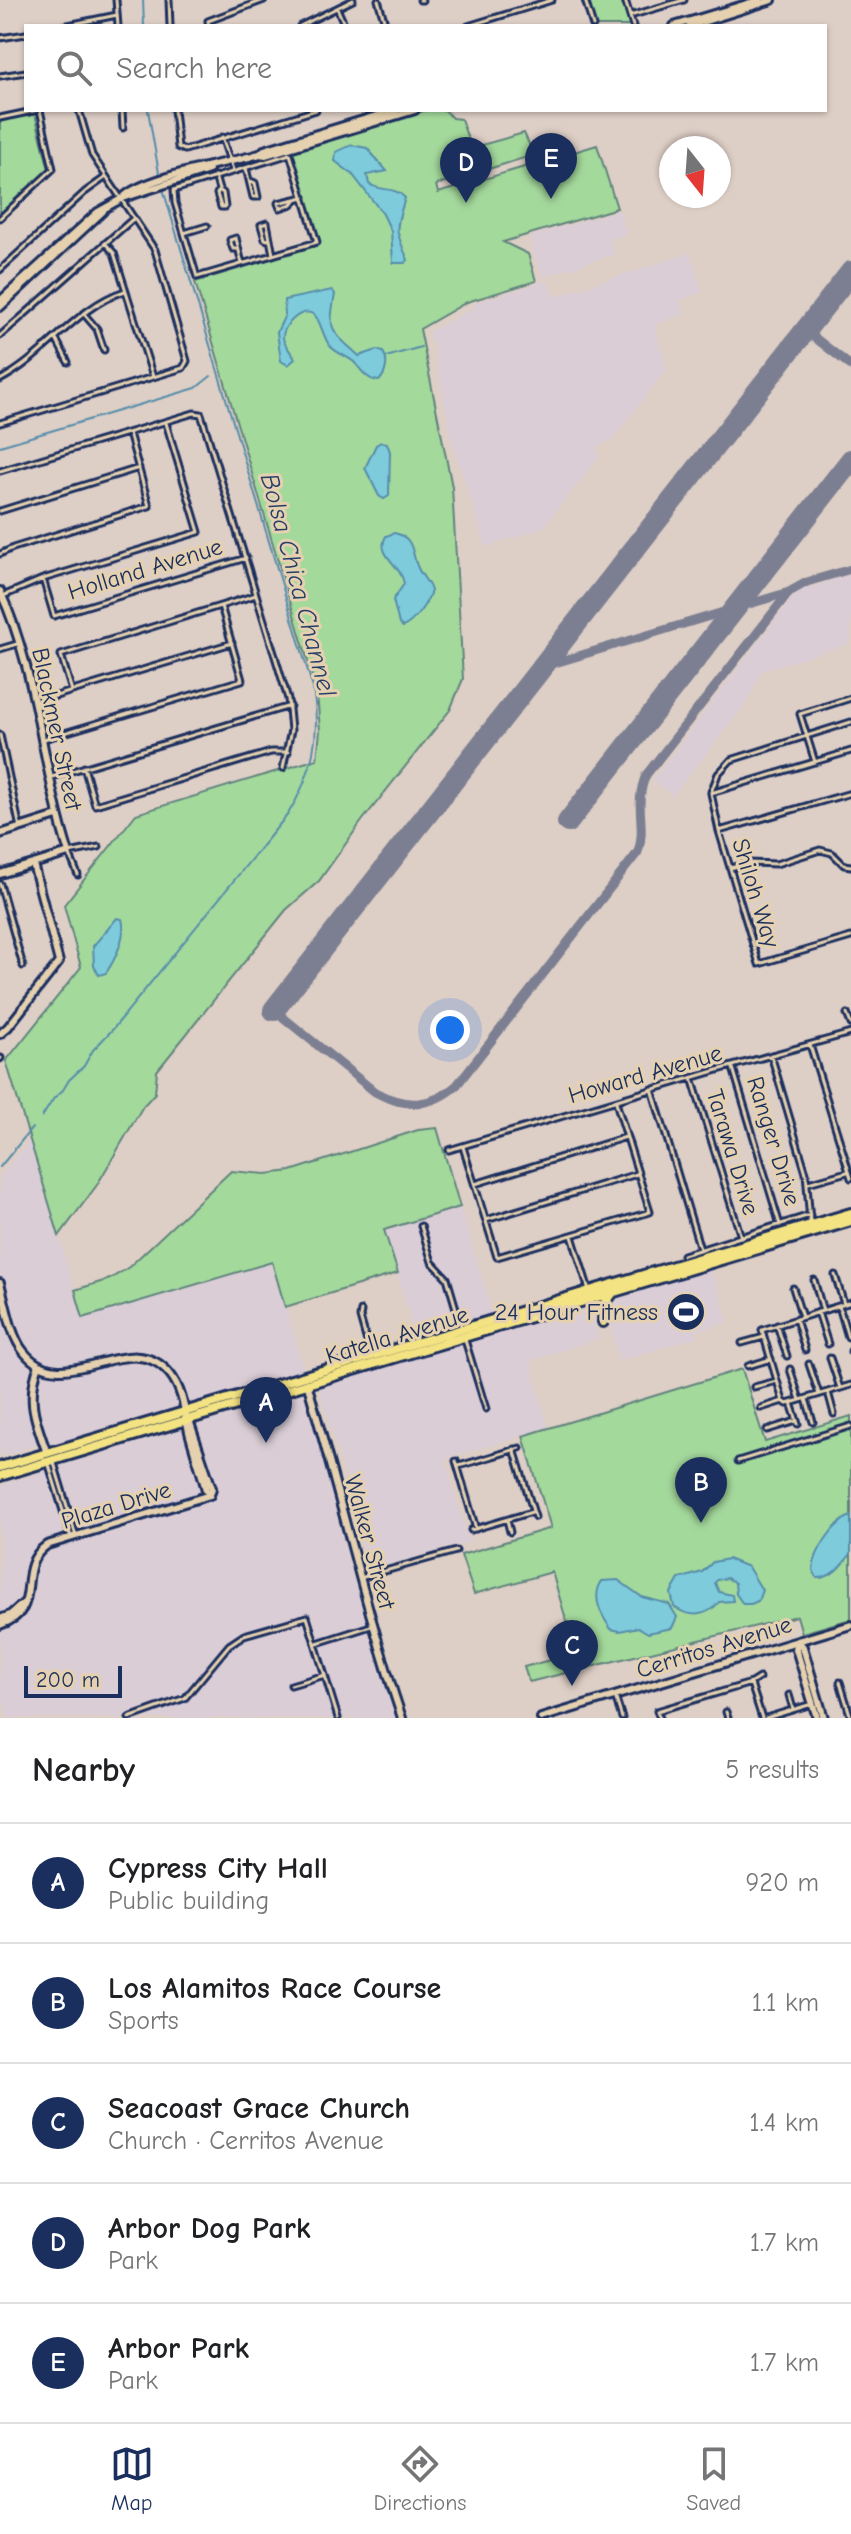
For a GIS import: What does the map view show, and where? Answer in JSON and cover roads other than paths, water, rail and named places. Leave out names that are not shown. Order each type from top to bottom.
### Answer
[{"type":"main road","points":[[681,24],[760,0]]},
{"type":"main road","points":[[696,24],[772,0]]},
{"type":"main road","points":[[0,301],[90,219],[132,191],[212,168],[232,167],[264,150],[389,112]]},
{"type":"main road","points":[[260,154],[266,155],[406,112]]},
{"type":"main road","points":[[0,307],[103,211]]},
{"type":"main road","name":"Blackmer Street","points":[[1,593],[21,642],[48,778],[69,853]]},
{"type":"main road","points":[[0,834],[57,816]]},
{"type":"main road","points":[[0,874],[69,853]]},
{"type":"main road","points":[[0,1034],[59,962],[33,864]]},
{"type":"main road","name":"Katella Avenue","points":[[463,1332],[589,1290],[851,1213]]},
{"type":"main road","name":"Katella Avenue","points":[[0,1465],[51,1456],[463,1332],[640,1284],[811,1224],[851,1221]]},
{"type":"main road","points":[[640,1284],[649,1277],[662,1274],[666,1268]]},
{"type":"main road","points":[[0,1283],[18,1341],[24,1352],[39,1365],[66,1372],[130,1356],[154,1362],[171,1375],[187,1415]]},
{"type":"main road","points":[[603,1322],[604,1304],[617,1290]]},
{"type":"main road","points":[[39,1365],[33,1379],[31,1400],[51,1456]]},
{"type":"main road","name":"Walker Street","points":[[305,1379],[402,1718]]},
{"type":"main road","name":"Plaza Drive","points":[[0,1622],[16,1617],[24,1609],[29,1591],[29,1569],[37,1554],[47,1545],[210,1495],[187,1415]]},
{"type":"main road","name":"Katella Avenue","points":[[0,1476],[51,1456]]},
{"type":"main road","name":"Cerritos Avenue","points":[[541,1718],[851,1625]]},
{"type":"main road","points":[[798,1641],[803,1647],[817,1718]]},
{"type":"main road","points":[[816,1702],[824,1718]]},
{"type":"street","points":[[116,0],[118,24]]},
{"type":"street","points":[[169,0],[170,24]]},
{"type":"street","points":[[208,24],[264,0]]},
{"type":"street","points":[[306,24],[353,0]]},
{"type":"street","points":[[378,0],[385,24]]},
{"type":"street","points":[[474,24],[552,0]]},
{"type":"street","points":[[585,0],[593,24]]},
{"type":"street","points":[[625,0],[632,24]]},
{"type":"street","points":[[630,16],[684,0]]},
{"type":"street","points":[[337,8],[344,24]]},
{"type":"street","points":[[73,24],[117,15]]},
{"type":"street","points":[[0,38],[24,34]]},
{"type":"street","points":[[0,76],[24,72]]},
{"type":"street","points":[[0,118],[29,112]]},
{"type":"street","points":[[0,218],[53,170],[39,112]]},
{"type":"street","points":[[0,423],[183,368],[187,361],[155,250],[87,145],[79,112]]},
{"type":"street","points":[[122,112],[123,128]]},
{"type":"street","points":[[174,112],[178,147],[181,150],[309,112]]},
{"type":"street","points":[[222,137],[232,167]]},
{"type":"street","points":[[290,154],[317,242],[197,277],[172,194],[178,187],[215,176],[232,167],[246,167],[290,154]]},
{"type":"street","points":[[246,167],[250,181]]},
{"type":"street","points":[[215,176],[219,190]]},
{"type":"street","points":[[0,270],[85,192],[106,177]]},
{"type":"street","points":[[295,200],[304,197]]},
{"type":"street","points":[[0,336],[134,218]]},
{"type":"street","points":[[183,233],[207,226]]},
{"type":"street","points":[[268,240],[273,255]]},
{"type":"street","points":[[105,242],[114,253],[153,377]]},
{"type":"street","points":[[237,249],[242,264]]},
{"type":"street","points":[[0,380],[25,365],[103,298],[125,291]]},
{"type":"street","points":[[84,314],[97,329],[104,350]]},
{"type":"street","points":[[56,339],[68,362]]},
{"type":"street","points":[[25,365],[31,373]]},
{"type":"street","points":[[0,471],[194,413],[201,414],[290,706],[291,730],[283,768]]},
{"type":"street","points":[[1,593],[199,532],[165,422]]},
{"type":"street","points":[[0,554],[145,508],[150,502],[129,433]]},
{"type":"street","points":[[0,511],[139,468]]},
{"type":"street","name":"Holland Avenue","points":[[43,579],[54,616],[246,558]]},
{"type":"street","points":[[72,691],[61,655],[256,595]]},
{"type":"street","points":[[41,741],[242,680],[221,606]]},
{"type":"street","points":[[0,649],[21,642]]},
{"type":"street","points":[[34,702],[232,643]]},
{"type":"street","points":[[815,762],[800,714],[851,698]]},
{"type":"street","points":[[48,778],[290,706]]},
{"type":"street","points":[[711,793],[718,774],[731,760],[851,722]]},
{"type":"street","points":[[0,735],[20,828]]},
{"type":"street","points":[[711,793],[851,751]]},
{"type":"street","points":[[84,767],[95,805],[271,752],[288,752]]},
{"type":"street","name":"Shiloh Way","points":[[711,793],[719,831],[759,964],[851,937]]},
{"type":"street","points":[[719,831],[851,793]]},
{"type":"street","points":[[69,853],[99,847]]},
{"type":"street","points":[[730,868],[750,863],[773,864],[820,850],[832,853],[844,865],[851,866]]},
{"type":"street","name":"Blackmer Street","points":[[69,853],[78,875]]},
{"type":"street","points":[[0,884],[23,966]]},
{"type":"street","points":[[847,1014],[851,1024]]},
{"type":"street","name":"Howard Avenue","points":[[449,1150],[851,1033]]},
{"type":"street","points":[[810,1045],[851,1178]]},
{"type":"street","points":[[683,1255],[780,1225],[811,1224],[807,1183],[771,1055]]},
{"type":"street","name":"Ranger Drive","points":[[733,1067],[780,1225]]},
{"type":"street","name":"Tarawa Drive","points":[[692,1078],[741,1237]]},
{"type":"street","points":[[652,1089],[700,1249]]},
{"type":"street","points":[[463,1147],[497,1257],[572,1235],[650,1212],[616,1102]]},
{"type":"street","points":[[475,1184],[626,1137]]},
{"type":"street","points":[[807,1183],[850,1172]]},
{"type":"street","points":[[486,1220],[637,1174]]},
{"type":"street","points":[[421,1226],[432,1262],[447,1278],[486,1409]]},
{"type":"street","points":[[572,1235],[589,1290]]},
{"type":"street","points":[[835,1275],[848,1337]]},
{"type":"street","points":[[814,1280],[828,1344]]},
{"type":"street","points":[[793,1288],[805,1350]]},
{"type":"street","points":[[851,1302],[762,1330],[783,1401],[787,1404],[850,1385],[851,1395]]},
{"type":"street","points":[[361,1311],[360,1317],[373,1359]]},
{"type":"street","points":[[777,1325],[787,1356]]},
{"type":"street","points":[[742,1343],[764,1337]]},
{"type":"street","points":[[830,1358],[840,1388]]},
{"type":"street","points":[[748,1366],[771,1359]]},
{"type":"street","points":[[809,1364],[819,1394]]},
{"type":"street","points":[[790,1369],[800,1400]]},
{"type":"street","points":[[754,1387],[777,1381]]},
{"type":"street","points":[[828,1392],[834,1414]]},
{"type":"street","points":[[806,1398],[813,1422]]},
{"type":"street","points":[[761,1408],[783,1401]]},
{"type":"street","points":[[767,1430],[797,1422],[791,1403]]},
{"type":"street","points":[[738,1461],[851,1426]]},
{"type":"street","points":[[520,1448],[457,1463],[474,1529],[533,1512]]},
{"type":"street","points":[[514,1449],[535,1517]]},
{"type":"street","points":[[51,1456],[73,1537]]},
{"type":"street","points":[[506,1520],[510,1532]]},
{"type":"street","points":[[360,1578],[456,1551]]},
{"type":"street","points":[[129,1718],[180,1702],[199,1684],[229,1645],[244,1635],[307,1617],[338,1718]]},
{"type":"street","points":[[316,1643],[374,1625]]},
{"type":"street","points":[[291,1685],[325,1675]]},
{"type":"street","points":[[660,1718],[657,1711],[759,1678]]},
{"type":"street","points":[[840,1682],[851,1718]]},
{"type":"street","points":[[751,1683],[764,1718],[816,1702]]},
{"type":"street","points":[[789,1695],[793,1709]]},
{"type":"street","points":[[615,1696],[622,1718]]},
{"type":"street","points":[[726,1712],[728,1718]]},
{"type":"water","points":[[351,145],[367,148],[387,171],[367,175],[369,184],[397,192],[405,198],[398,229],[408,260],[405,263],[393,263],[391,231],[383,214],[352,174],[335,161],[336,152]]},
{"type":"water","points":[[332,290],[335,294],[332,323],[337,335],[359,356],[377,350],[383,352],[386,367],[379,381],[370,378],[333,349],[313,314],[298,315],[286,328],[283,340],[295,359],[288,365],[281,361],[277,332],[285,315],[284,300]]},
{"type":"water","points":[[387,443],[390,452],[389,496],[384,499],[379,496],[365,468],[376,445]]},
{"type":"water","points":[[394,533],[409,542],[418,568],[431,591],[420,612],[403,627],[399,624],[393,600],[404,584],[384,549],[386,536]]},
{"type":"water","points":[[117,918],[122,919],[123,925],[119,947],[106,973],[99,975],[94,966],[93,946]]},
{"type":"water","points":[[851,1516],[851,1554],[832,1573],[817,1578],[813,1570],[821,1547],[838,1524]]},
{"type":"water","points":[[728,1559],[748,1567],[762,1590],[758,1601],[743,1604],[736,1594],[735,1583],[727,1578],[715,1583],[719,1592],[732,1595],[733,1601],[719,1602],[709,1611],[698,1614],[674,1607],[671,1593],[679,1579],[702,1572],[713,1562]]},
{"type":"water","points":[[618,1580],[642,1597],[669,1604],[677,1617],[672,1628],[648,1633],[638,1627],[620,1631],[611,1629],[601,1612],[597,1593],[602,1581]]},
{"type":"waterway","name":"Bolsa Chica Channel","points":[[143,0],[144,24]]},
{"type":"waterway","name":"Bolsa Chica Channel","points":[[148,112],[160,179]]},
{"type":"waterway","name":"Bolsa Chica Channel","points":[[42,1117],[54,1098],[84,1066],[93,1050],[288,814],[304,784],[313,754],[316,722],[313,688],[163,189]]},
{"type":"waterway","points":[[386,357],[421,347]]},
{"type":"waterway","points":[[0,446],[196,388],[211,376]]},
{"type":"waterway","name":"Bolsa Chica Channel","points":[[0,1167],[32,1128]]},
{"type":"place","name":"Arbor Park","points":[[551,199]]},
{"type":"place","name":"Arbor Dog Park","points":[[466,203]]},
{"type":"place","name":"24 Hour Fitness","points":[[686,1312]]},
{"type":"place","name":"Cypress City Hall","points":[[266,1443]]},
{"type":"place","name":"Los Alamitos Race Course","points":[[701,1523]]},
{"type":"place","name":"Seacoast Grace Church","points":[[572,1686]]}]
